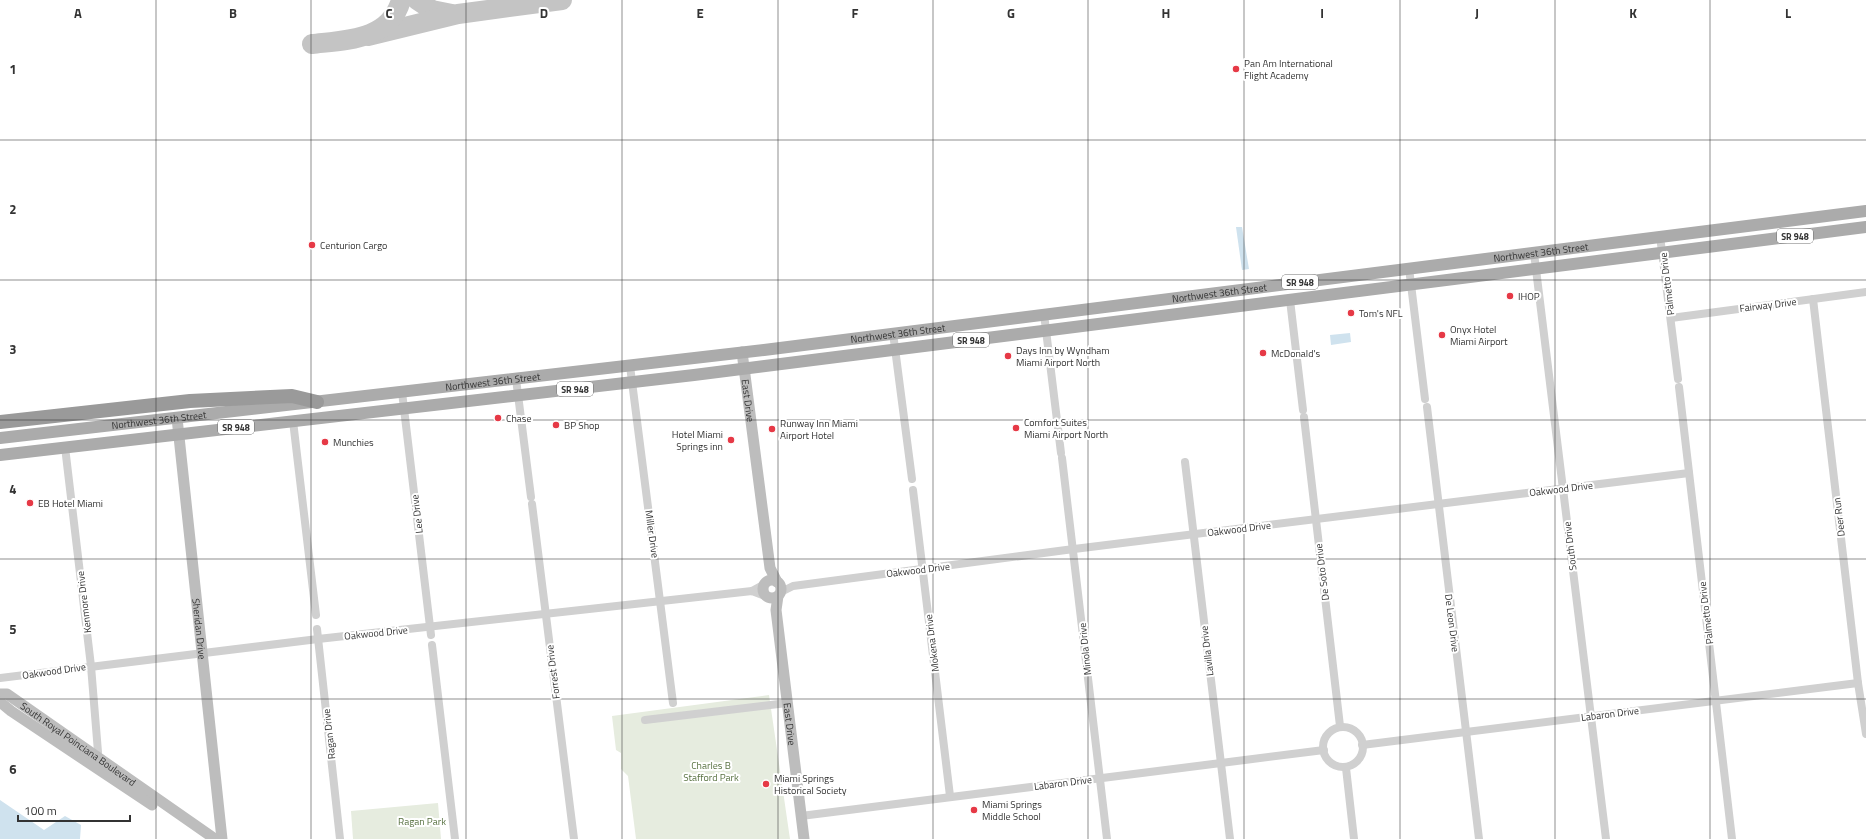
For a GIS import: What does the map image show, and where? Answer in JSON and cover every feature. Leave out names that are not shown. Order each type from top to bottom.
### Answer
[{"type":"highway","points":[[0,422],[190,401],[292,396],[320,401]]},
{"type":"main road","name":"Northwest 36th Street","points":[[0,438],[630,366],[1866,210]]},
{"type":"main road","name":"Northwest 36th Street","points":[[0,455],[744,369],[1866,228]]},
{"type":"main road","points":[[1290,300],[1296,291],[1321,286],[1332,278]]},
{"type":"main road","points":[[1191,296],[1194,312]]},
{"type":"main road","points":[[293,421],[297,412],[306,406],[320,401]]},
{"type":"main road","points":[[65,447],[67,439],[71,434],[81,429]]},
{"type":"street","name":"Palmetto Drive","points":[[1660,236],[1717,700],[1732,839]]},
{"type":"street","name":"South Drive","points":[[1534,253],[1606,839]]},
{"type":"street","name":"De Leon Drive","points":[[1409,268],[1478,839]]},
{"type":"street","name":"Fairway Drive","points":[[1671,318],[1866,292]]},
{"type":"street","name":"Deer Run","points":[[1813,299],[1858,683],[1866,734]]},
{"type":"street","name":"De Soto Drive","points":[[1290,300],[1340,726]]},
{"type":"street","name":"Minola Drive","points":[[1044,314],[1107,839]]},
{"type":"street","points":[[893,333],[912,479]]},
{"type":"street","name":"East Drive","points":[[742,352],[774,589],[804,839]]},
{"type":"street","name":"Miller Drive","points":[[630,366],[673,703]]},
{"type":"street","name":"Forrest Drive","points":[[516,379],[574,839]]},
{"type":"street","name":"Lee Drive","points":[[402,392],[431,631]]},
{"type":"street","name":"Sheridan Drive","points":[[178,418],[204,653],[222,839]]},
{"type":"street","points":[[293,421],[316,615]]},
{"type":"street","name":"Kenmore Drive","points":[[65,447],[91,666],[98,752],[95,758]]},
{"type":"street","name":"Lavilla Drive","points":[[1185,462],[1230,839]]},
{"type":"street","name":"Oakwood Drive","points":[[0,678],[318,639],[431,631],[546,615],[752,592],[1073,549],[1689,473]]},
{"type":"street","name":"Mokena Drive","points":[[913,490],[950,796]]},
{"type":"street","name":"Ragan Drive","points":[[317,629],[340,839]]},
{"type":"street","points":[[432,645],[455,839]]},
{"type":"street","name":"Labaron Drive","points":[[1362,745],[1858,683]]},
{"type":"street","name":"South Royal Poinciana Boulevard","points":[[0,694],[7,694],[95,758],[215,839]]},
{"type":"street","name":"South Royal Poinciana Boulevard","points":[[0,702],[11,711],[204,839]]},
{"type":"street","points":[[645,720],[787,703]]},
{"type":"street","points":[[1340,726],[1346,726],[1355,731],[1362,745],[1359,760],[1354,765],[1346,768],[1340,768],[1331,763],[1324,750],[1325,740],[1329,733],[1340,726]]},
{"type":"street","name":"Labaron Drive","points":[[801,816],[1324,750]]},
{"type":"street","points":[[1346,768],[1354,839]]},
{"type":"green space","name":"Charles B Stafford Park","points":[[769,695],[790,839],[636,839],[628,776],[621,769],[621,753],[616,750],[612,716]]},
{"type":"green space","name":"Ragan Park","points":[[438,803],[441,839],[353,839],[351,811]]},
{"type":"water","points":[[1236,227],[1242,227],[1249,269],[1242,270]]},
{"type":"water","points":[[1350,333],[1351,342],[1331,345],[1330,335]]},
{"type":"water","points":[[0,800],[44,830],[65,816],[81,825],[80,839],[0,839]]},
{"type":"taxiway","points":[[312,44],[366,36],[387,23],[395,13],[401,0]]},
{"type":"taxiway","points":[[417,0],[432,10],[452,14]]},
{"type":"taxiway","points":[[368,36],[458,14],[562,0]]},
{"type":"place","name":"Pan Am International Flight Academy","points":[[1236,69]]},
{"type":"place","name":"Centurion Cargo","points":[[312,245]]},
{"type":"place","name":"IHOP","points":[[1510,296]]},
{"type":"place","name":"Tom's NFL","points":[[1351,313]]},
{"type":"place","name":"Onyx Hotel Miami Airport","points":[[1442,335]]},
{"type":"place","name":"McDonald's","points":[[1263,353]]},
{"type":"place","name":"Days Inn by Wyndham Miami Airport North","points":[[1008,356]]},
{"type":"place","name":"Chase","points":[[498,418]]},
{"type":"place","name":"BP Shop","points":[[556,425]]},
{"type":"place","name":"Comfort Suites Miami Airport North","points":[[1016,428]]},
{"type":"place","name":"Runway Inn Miami Airport Hotel","points":[[772,429]]},
{"type":"place","name":"Hotel Miami Springs inn","points":[[731,440]]},
{"type":"place","name":"Munchies","points":[[325,442]]},
{"type":"place","name":"EB Hotel Miami","points":[[30,503]]},
{"type":"place","name":"Miami Springs Historical Society","points":[[766,784]]},
{"type":"place","name":"Miami Springs Middle School","points":[[974,810]]}]
